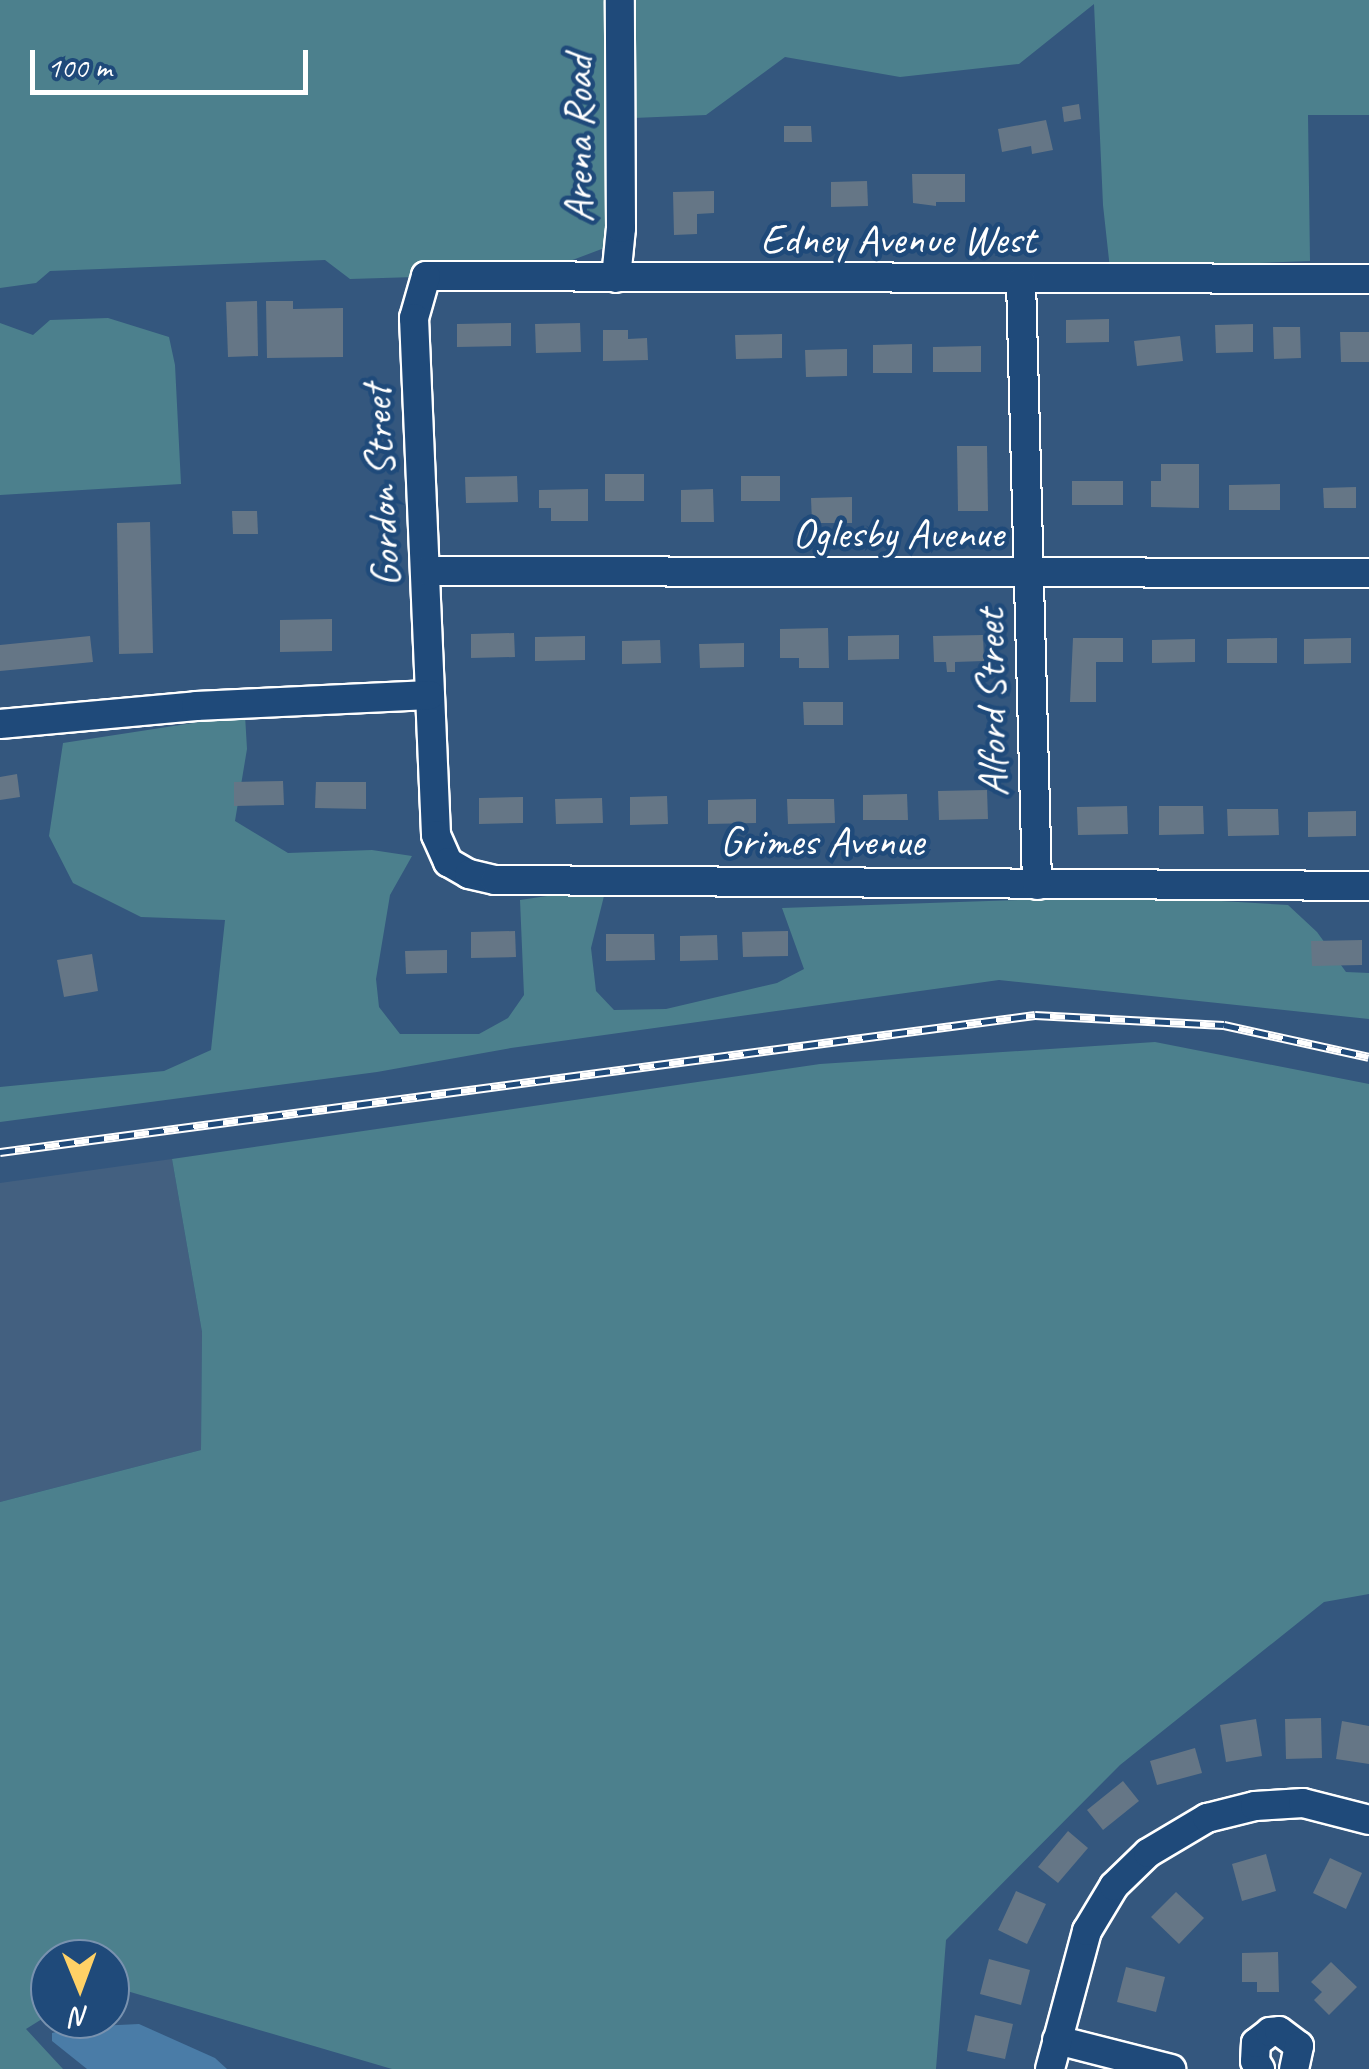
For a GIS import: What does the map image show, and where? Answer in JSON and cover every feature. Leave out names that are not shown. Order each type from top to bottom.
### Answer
[{"type":"street","name":"Arena Road","points":[[616,278],[621,228],[620,0]]},
{"type":"street","name":"Edney Avenue West","points":[[426,276],[1021,281],[1369,279]]},
{"type":"street","name":"Gordon Street","points":[[426,276],[414,318],[430,695]]},
{"type":"street","name":"Alford Street","points":[[1021,281],[1036,885]]},
{"type":"street","name":"Oglesby Avenue","points":[[426,571],[1369,573]]},
{"type":"street","points":[[0,724],[196,706],[430,695]]},
{"type":"street","name":"Grimes Avenue","points":[[430,695],[438,844],[448,862],[469,874],[495,880],[1369,886]]},
{"type":"street","points":[[1050,2069],[1087,1932],[1114,1886],[1148,1853],[1207,1818],[1255,1806],[1303,1804],[1369,1820]]},
{"type":"street","points":[[1260,2069],[1256,2044],[1270,2032],[1278,2031],[1288,2033],[1299,2046],[1294,2069]]},
{"type":"street","points":[[1057,2040],[1171,2069]]},
{"type":"shaded area","points":[[172,1159],[202,1332],[201,1450],[0,1502],[0,1183]]},
{"type":"shaded area","points":[[130,2024],[139,2024],[215,2058],[227,2069],[87,2069],[52,2041],[130,2039]]},
{"type":"green space","points":[[0,0],[1369,0],[1369,115],[1308,115],[1310,261],[1110,269],[1103,205],[1094,4],[1019,64],[900,77],[785,57],[706,115],[609,119],[607,247],[554,267],[422,262],[415,277],[350,279],[325,260],[50,271],[36,283],[0,288]]},
{"type":"green space","points":[[108,318],[169,337],[175,365],[181,484],[0,495],[0,323],[33,335],[50,320]]},
{"type":"green space","points":[[245,715],[247,749],[235,821],[288,853],[372,850],[412,856],[390,895],[376,979],[379,1007],[400,1034],[479,1034],[508,1018],[524,995],[520,900],[581,891],[605,892],[591,948],[596,991],[614,1010],[666,1009],[777,983],[804,969],[782,908],[1136,896],[1288,905],[1317,932],[1346,972],[1369,973],[1369,1019],[999,980],[511,1048],[377,1072],[0,1122],[0,1087],[164,1071],[211,1050],[225,920],[141,917],[73,883],[49,836],[63,743]]},
{"type":"green space","points":[[1155,1042],[1369,1084],[1369,1594],[1324,1602],[1120,1765],[946,1940],[936,2069],[392,2069],[130,1992],[130,1939],[30,1939],[30,2026],[26,2029],[30,2039],[35,2039],[63,2069],[0,2069],[0,1502],[201,1450],[202,1332],[172,1159],[820,1064]]},
{"type":"building","points":[[1079,104],[1081,119],[1064,122],[1062,107]]},
{"type":"building","points":[[1046,120],[1053,150],[1032,154],[1031,146],[1002,152],[998,129]]},
{"type":"building","points":[[784,126],[811,126],[812,142],[784,142]]},
{"type":"building","points":[[912,174],[965,174],[965,202],[936,202],[936,206],[913,203]]},
{"type":"building","points":[[867,181],[868,206],[831,207],[831,182]]},
{"type":"building","points":[[714,191],[714,213],[697,214],[697,234],[674,235],[673,192]]},
{"type":"building","points":[[257,301],[258,356],[228,357],[226,302]]},
{"type":"building","points":[[266,301],[293,301],[293,309],[343,308],[343,357],[267,358]]},
{"type":"building","points":[[1109,319],[1109,342],[1066,343],[1066,320]]},
{"type":"building","points":[[511,323],[511,346],[457,347],[457,324]]},
{"type":"building","points":[[580,323],[581,352],[536,353],[535,324]]},
{"type":"building","points":[[1253,324],[1253,352],[1216,353],[1215,325]]},
{"type":"building","points":[[1273,327],[1300,327],[1301,358],[1274,359]]},
{"type":"building","points":[[603,330],[628,330],[628,339],[647,338],[648,360],[603,361]]},
{"type":"building","points":[[1340,332],[1369,332],[1369,362],[1341,362]]},
{"type":"building","points":[[782,334],[782,358],[736,359],[735,335]]},
{"type":"building","points":[[1180,336],[1183,361],[1137,366],[1134,341]]},
{"type":"building","points":[[912,344],[912,373],[873,373],[873,345]]},
{"type":"building","points":[[981,346],[981,372],[933,372],[933,347]]},
{"type":"building","points":[[847,349],[847,376],[806,377],[805,350]]},
{"type":"building","points":[[957,446],[987,446],[988,511],[958,511]]},
{"type":"building","points":[[1161,464],[1199,464],[1199,508],[1151,507],[1151,481],[1161,481]]},
{"type":"building","points":[[605,474],[644,474],[644,501],[605,501]]},
{"type":"building","points":[[517,476],[518,502],[466,503],[465,477]]},
{"type":"building","points":[[741,476],[780,476],[780,501],[741,501]]},
{"type":"building","points":[[1072,481],[1123,481],[1123,505],[1072,505]]},
{"type":"building","points":[[1280,484],[1280,510],[1229,510],[1229,485]]},
{"type":"building","points":[[1356,487],[1356,508],[1324,508],[1323,488]]},
{"type":"building","points":[[588,489],[588,521],[551,521],[551,508],[539,508],[539,490]]},
{"type":"building","points":[[713,489],[714,522],[681,522],[681,490]]},
{"type":"building","points":[[852,497],[852,523],[812,523],[811,498]]},
{"type":"building","points":[[232,511],[257,511],[258,534],[233,534]]},
{"type":"building","points":[[150,522],[153,653],[119,654],[117,523]]},
{"type":"building","points":[[332,619],[332,651],[280,652],[280,620]]},
{"type":"building","points":[[828,628],[829,668],[799,668],[799,658],[780,658],[780,629]]},
{"type":"building","points":[[514,633],[515,657],[471,658],[471,634]]},
{"type":"building","points":[[899,635],[899,659],[848,660],[848,636]]},
{"type":"building","points":[[983,635],[984,661],[955,662],[955,672],[947,672],[946,662],[934,662],[933,636]]},
{"type":"building","points":[[90,636],[93,662],[0,671],[0,645]]},
{"type":"building","points":[[585,636],[585,660],[535,661],[535,637]]},
{"type":"building","points":[[1073,638],[1123,638],[1123,662],[1096,662],[1096,702],[1070,702]]},
{"type":"building","points":[[1277,638],[1277,663],[1227,663],[1227,639]]},
{"type":"building","points":[[1351,638],[1351,663],[1304,664],[1304,639]]},
{"type":"building","points":[[1195,639],[1195,662],[1152,663],[1152,640]]},
{"type":"building","points":[[660,640],[661,663],[622,664],[622,641]]},
{"type":"building","points":[[744,643],[744,667],[700,668],[699,644]]},
{"type":"building","points":[[803,702],[843,702],[843,725],[804,725]]},
{"type":"building","points":[[17,774],[20,797],[0,800],[0,777]]},
{"type":"building","points":[[283,781],[284,805],[234,806],[234,782]]},
{"type":"building","points":[[316,782],[366,782],[366,809],[315,808]]},
{"type":"building","points":[[987,790],[988,819],[939,820],[938,791]]},
{"type":"building","points":[[907,794],[908,820],[863,820],[863,795]]},
{"type":"building","points":[[667,796],[668,824],[630,825],[630,797]]},
{"type":"building","points":[[523,797],[523,823],[479,824],[479,798]]},
{"type":"building","points":[[602,798],[603,823],[556,824],[555,799]]},
{"type":"building","points":[[756,799],[756,823],[708,824],[708,800]]},
{"type":"building","points":[[787,799],[834,799],[835,823],[788,824]]},
{"type":"building","points":[[1127,806],[1128,834],[1078,835],[1077,807]]},
{"type":"building","points":[[1159,806],[1203,806],[1204,834],[1159,835]]},
{"type":"building","points":[[1227,809],[1278,809],[1279,835],[1228,836]]},
{"type":"building","points":[[1356,811],[1356,836],[1308,837],[1308,812]]},
{"type":"building","points":[[515,931],[516,957],[471,958],[471,932]]},
{"type":"building","points":[[788,931],[788,956],[743,957],[742,932]]},
{"type":"building","points":[[606,934],[654,934],[655,960],[606,961]]},
{"type":"building","points":[[717,935],[718,960],[680,961],[680,936]]},
{"type":"building","points":[[1362,940],[1362,965],[1312,966],[1311,941]]},
{"type":"building","points":[[447,950],[447,973],[406,974],[405,951]]},
{"type":"building","points":[[92,954],[98,991],[64,997],[57,960]]},
{"type":"building","points":[[1321,1718],[1322,1758],[1286,1759],[1285,1719]]},
{"type":"building","points":[[1256,1719],[1262,1756],[1226,1762],[1220,1725]]},
{"type":"building","points":[[1342,1721],[1369,1726],[1369,1764],[1336,1759]]},
{"type":"building","points":[[1195,1748],[1202,1773],[1157,1785],[1150,1761]]},
{"type":"building","points":[[1123,1781],[1139,1801],[1103,1830],[1087,1810]]},
{"type":"building","points":[[1068,1831],[1088,1848],[1058,1883],[1038,1867]]},
{"type":"building","points":[[1266,1854],[1276,1891],[1242,1901],[1232,1864]]},
{"type":"building","points":[[1330,1858],[1362,1873],[1346,1909],[1313,1893]]},
{"type":"building","points":[[1016,1891],[1046,1904],[1027,1944],[998,1930]]},
{"type":"building","points":[[1176,1892],[1204,1918],[1179,1944],[1151,1917]]},
{"type":"building","points":[[1278,1952],[1279,1992],[1257,1992],[1257,1982],[1242,1982],[1242,1953]]},
{"type":"building","points":[[989,1959],[1030,1970],[1021,2005],[980,1994]]},
{"type":"building","points":[[1331,1962],[1357,1987],[1329,2015],[1314,2000],[1322,1992],[1311,1982]]},
{"type":"building","points":[[1126,1967],[1165,1977],[1156,2012],[1117,2002]]},
{"type":"building","points":[[975,2015],[1013,2024],[1005,2059],[967,2051]]},
{"type":"railway","points":[[0,1152],[1035,1015],[1224,1025],[1369,1057]]}]
